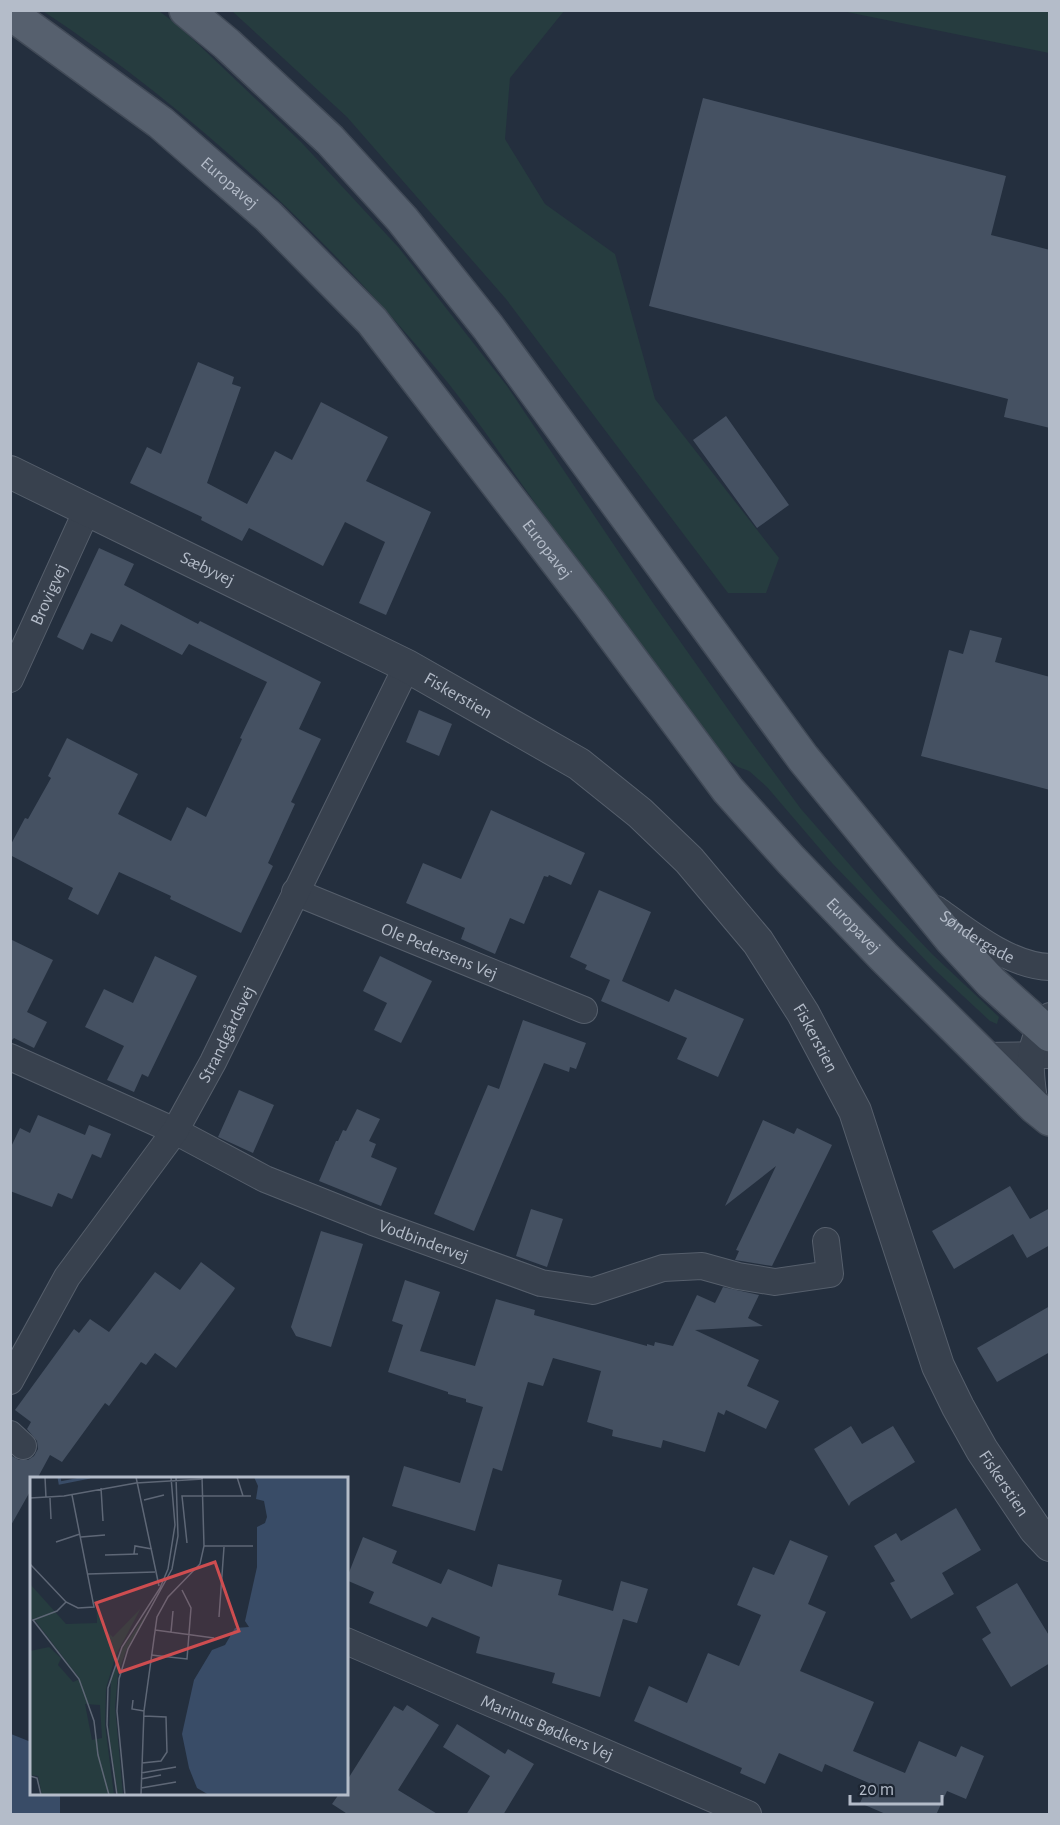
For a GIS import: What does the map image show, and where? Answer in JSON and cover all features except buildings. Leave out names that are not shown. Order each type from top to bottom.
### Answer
[{"type":"main road","points":[[186,10],[227,44],[330,140],[402,219],[488,327],[803,758],[911,891],[1044,1038]]},
{"type":"main road","name":"Europavej","points":[[10,12],[161,123],[268,216],[372,321],[589,603],[728,790],[830,900],[1042,1113]]},
{"type":"street","name":"Sæbyvej","points":[[10,472],[407,666]]},
{"type":"street","name":"Brovigvej","points":[[10,679],[87,510]]},
{"type":"street","name":"Strandgårdsvej","points":[[10,1381],[67,1277],[175,1131],[213,1062],[407,666]]},
{"type":"street","name":"Fiskerstien","points":[[407,666],[579,764],[640,813],[689,860],[758,942],[803,1013],[855,1111],[938,1366],[988,1460],[1035,1529],[1050,1545]]},
{"type":"street","name":"Søndergade","points":[[911,891],[968,932],[1007,955],[1025,963],[1050,967]]},
{"type":"street","name":"Ole Pedersens Vej","points":[[295,892],[584,1010]]},
{"type":"street","points":[[984,1056],[1044,1038],[1042,1113]]},
{"type":"street","name":"Vodbindervej","points":[[10,1057],[175,1131],[265,1179],[373,1222],[541,1283],[593,1291],[663,1268],[702,1266],[738,1276],[775,1282],[830,1274],[826,1241]]},
{"type":"street","name":"Marinus Bødkers Vej","points":[[348,1642],[747,1815]]},
{"type":"green space","points":[[43,11],[159,11],[179,26],[301,142],[399,248],[507,386],[653,603],[801,809],[878,897],[932,954],[999,1017],[997,1024],[990,1021],[934,969],[832,863],[767,787],[749,771],[738,767],[721,755],[695,723],[465,405],[350,271],[254,176],[203,132],[98,49]]},
{"type":"green space","points":[[232,11],[564,11],[510,78],[505,139],[545,204],[615,254],[655,399],[779,558],[766,593],[728,593],[506,299],[347,117]]},
{"type":"green space","points":[[842,11],[1049,11],[1049,53]]},
{"type":"water","points":[[11,1734],[30,1742],[30,1795],[60,1795],[60,1814],[11,1814]]}]
